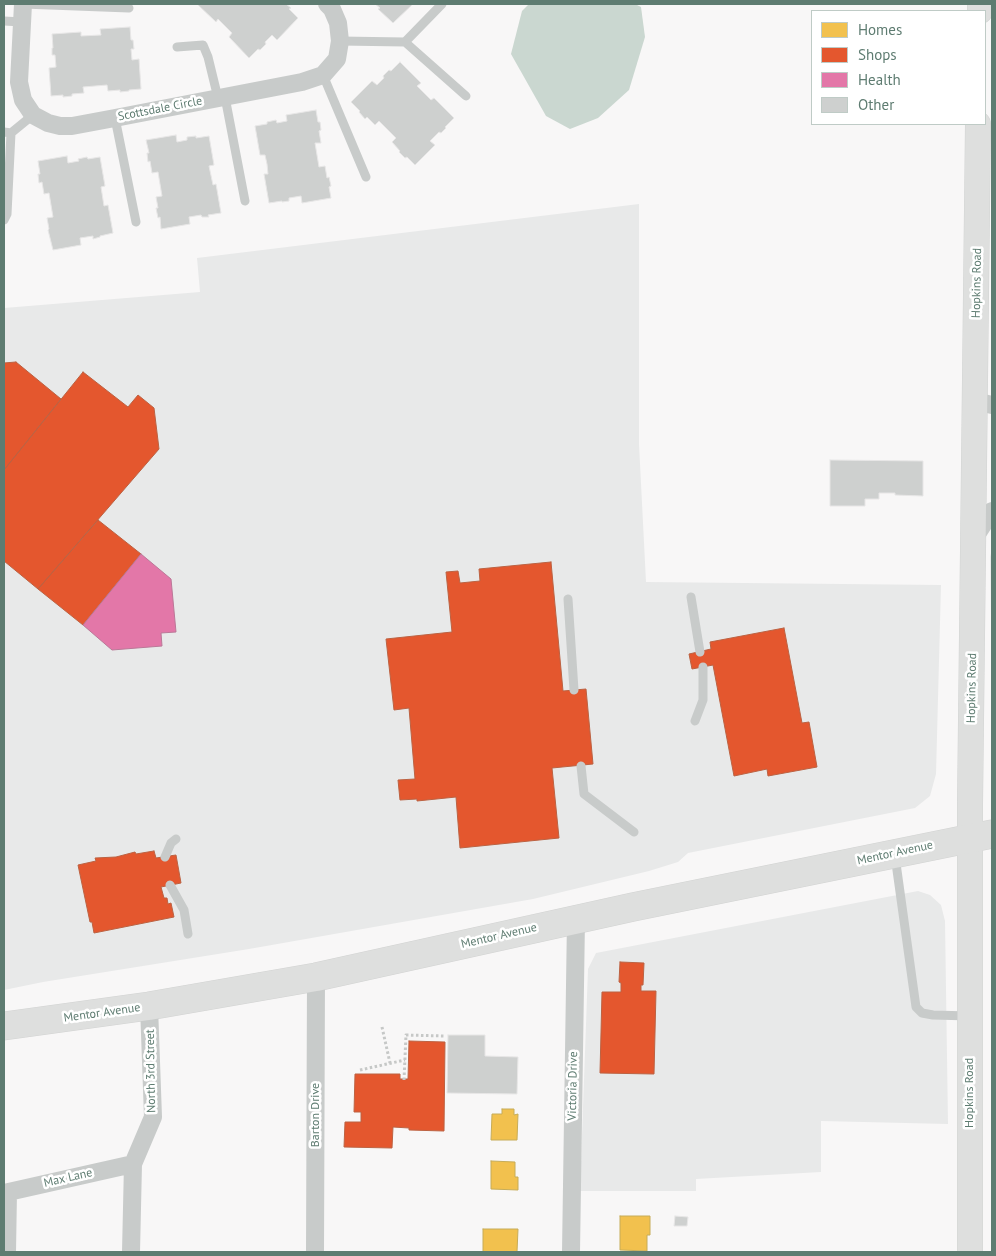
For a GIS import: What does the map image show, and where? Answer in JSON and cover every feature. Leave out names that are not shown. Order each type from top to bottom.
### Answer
[{"type":"main road","name":"Mentor Avenue","points":[[4,1026],[150,1006],[316,977],[576,919],[981,836]]},
{"type":"street","points":[[24,4],[19,82],[23,100],[34,115]]},
{"type":"street","points":[[323,75],[337,59],[340,41],[338,23],[332,9],[327,4]]},
{"type":"street","name":"Scottsdale Circle","points":[[34,115],[48,123],[72,126],[302,82],[323,75]]},
{"type":"street","name":"Hopkins Road","points":[[970,1252],[970,1016],[981,836],[973,541],[984,403],[978,125]]},
{"type":"street","points":[[973,541],[992,512]]},
{"type":"street","name":"Victoria Drive","points":[[571,1252],[576,919]]},
{"type":"street","name":"Barton Drive","points":[[315,1252],[316,977]]},
{"type":"street","name":"North 3rd Street","points":[[131,1252],[133,1164],[153,1117],[150,1006]]},
{"type":"street","name":"Max Lane","points":[[6,1193],[133,1164]]},
{"type":"street","points":[[6,1193],[7,1252]]},
{"type":"lane","points":[[24,4],[129,8]]},
{"type":"lane","points":[[404,42],[442,4]]},
{"type":"lane","points":[[4,21],[22,22]]},
{"type":"lane","points":[[340,41],[404,42],[466,96]]},
{"type":"lane","points":[[177,48],[203,45],[221,97],[245,201]]},
{"type":"lane","points":[[323,75],[366,177]]},
{"type":"lane","points":[[4,220],[7,214],[8,132],[34,115]]},
{"type":"lane","points":[[116,118],[136,222]]},
{"type":"lane","points":[[691,597],[700,652]]},
{"type":"lane","points":[[568,599],[574,690]]},
{"type":"lane","points":[[695,722],[703,700],[703,667]]},
{"type":"lane","points":[[581,766],[584,794],[634,832]]},
{"type":"lane","points":[[164,857],[171,843],[176,838]]},
{"type":"lane","points":[[895,853],[916,1007],[922,1013],[927,1014],[970,1016]]},
{"type":"lane","points":[[170,885],[184,910],[188,934]]},
{"type":"path","points":[[382,1027],[390,1063]]},
{"type":"path","points":[[404,1080],[406,1035],[444,1036]]},
{"type":"path","points":[[360,1070],[405,1060]]},
{"type":"shaded area","points":[[529,4],[635,4],[641,7],[645,37],[629,90],[598,118],[570,129],[546,116],[511,54],[522,11]]},
{"type":"shaded area","points":[[639,204],[639,444],[646,582],[941,585],[936,774],[930,796],[915,808],[688,853],[678,862],[649,871],[533,899],[4,990],[4,308],[200,292],[197,258]]},
{"type":"shaded area","points":[[992,549],[992,677],[990,557]]},
{"type":"shaded area","points":[[918,891],[930,895],[941,905],[945,921],[948,1124],[821,1121],[821,1172],[696,1179],[696,1191],[580,1191],[588,969],[596,953]]},
{"type":"building: Homes","points":[[502,1109],[514,1109],[514,1115],[518,1114],[517,1140],[491,1140],[492,1114],[502,1114]]},
{"type":"building: Homes","points":[[491,1161],[515,1162],[515,1177],[518,1177],[518,1190],[491,1189]]},
{"type":"building: Homes","points":[[620,1216],[650,1216],[650,1235],[647,1235],[647,1251],[620,1250]]},
{"type":"building: Homes","points":[[483,1229],[518,1229],[517,1252],[483,1252]]},
{"type":"building: Shops","points":[[16,362],[61,399],[4,470],[4,363]]},
{"type":"building: Shops","points":[[83,372],[128,407],[138,395],[154,408],[159,449],[38,589],[4,561],[4,470]]},
{"type":"building: Shops","points":[[98,520],[141,554],[83,625],[38,589]]},
{"type":"building: Shops","points":[[551,562],[563,691],[586,689],[593,764],[552,768],[559,838],[460,848],[456,797],[417,801],[417,799],[400,800],[398,780],[415,779],[409,708],[394,710],[386,639],[452,632],[446,572],[458,571],[460,583],[480,581],[479,569]]},
{"type":"building: Shops","points":[[784,628],[802,723],[809,722],[817,767],[768,776],[767,769],[734,776],[713,665],[692,669],[689,654],[711,649],[710,642]]},
{"type":"building: Shops","points":[[154,851],[156,858],[176,855],[181,883],[161,887],[164,898],[167,898],[168,904],[171,903],[174,917],[94,933],[78,865],[96,861],[95,858]]},
{"type":"building: Shops","points":[[620,962],[644,963],[641,991],[656,991],[654,1074],[600,1073],[602,992],[621,992],[621,983],[619,982]]},
{"type":"building: Shops","points":[[409,1041],[445,1042],[444,1131],[409,1130],[409,1128],[393,1127],[392,1148],[344,1147],[345,1122],[361,1122],[361,1112],[354,1112],[355,1074],[400,1074],[400,1079],[408,1079]]},
{"type":"building: Health","points":[[141,554],[171,579],[176,632],[161,633],[162,646],[112,650],[83,625]]},
{"type":"building: Other","points":[[197,4],[286,4],[298,18],[277,40],[272,35],[260,50],[258,49],[249,58],[229,37],[232,33],[218,19],[216,22]]},
{"type":"building: Other","points":[[375,4],[413,4],[393,23]]},
{"type":"building: Other","points":[[130,27],[134,49],[131,49],[132,60],[139,59],[141,89],[120,92],[120,90],[108,91],[107,85],[83,87],[84,93],[72,94],[72,96],[51,96],[49,68],[56,67],[55,55],[52,55],[52,34],[81,32],[81,36],[101,35],[100,29]]},
{"type":"building: Other","points":[[400,62],[421,83],[417,86],[431,100],[434,98],[454,118],[441,133],[439,132],[430,141],[435,145],[415,165],[399,152],[392,142],[396,138],[379,121],[375,125],[367,117],[365,119],[351,102],[372,81],[377,85],[389,70],[391,71]]},
{"type":"building: Other","points":[[316,110],[321,130],[319,131],[321,143],[315,143],[319,167],[325,166],[327,178],[329,177],[331,186],[329,187],[331,198],[302,203],[301,196],[289,198],[289,201],[269,203],[264,174],[268,174],[267,164],[265,155],[260,155],[255,126],[276,120],[277,123],[287,121],[286,115]]},
{"type":"building: Other","points":[[176,135],[177,142],[187,140],[187,137],[209,136],[214,165],[209,166],[213,185],[216,184],[221,213],[208,215],[209,217],[202,217],[201,215],[189,217],[190,224],[161,229],[160,217],[158,218],[156,208],[158,208],[156,197],[162,196],[158,172],[152,173],[150,161],[148,162],[147,153],[149,153],[146,140]]},
{"type":"building: Other","points":[[67,156],[68,163],[87,157],[88,159],[100,157],[105,186],[101,187],[104,206],[108,205],[113,233],[93,239],[93,236],[80,238],[81,245],[53,250],[47,218],[53,217],[49,193],[44,194],[42,182],[39,183],[38,161]]},
{"type":"building: Other","points":[[830,460],[923,461],[923,496],[879,493],[879,499],[865,499],[865,506],[830,506]]},
{"type":"building: Other","points":[[448,1035],[485,1035],[485,1056],[518,1057],[517,1094],[447,1093]]},
{"type":"building: Other","points":[[675,1216],[688,1217],[687,1226],[674,1226]]}]
